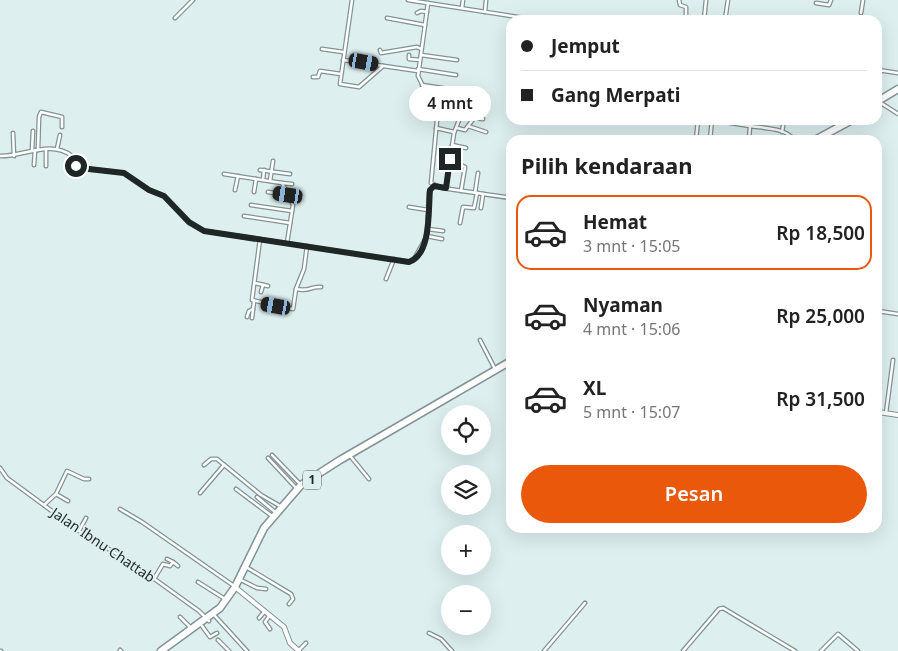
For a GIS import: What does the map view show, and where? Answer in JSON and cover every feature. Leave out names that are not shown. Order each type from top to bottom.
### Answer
[{"type":"highway","points":[[882,101],[898,89]]},
{"type":"highway","points":[[882,102],[898,94]]},
{"type":"highway","points":[[816,135],[835,125]]},
{"type":"highway","points":[[824,135],[843,125]]},
{"type":"highway","name":"1","points":[[166,651],[202,626],[236,588],[258,538],[276,511],[299,487],[340,460],[506,364]]},
{"type":"highway","name":"1","points":[[161,651],[192,629],[215,616],[229,601],[262,537],[294,494],[351,457],[506,368]]},
{"type":"street","points":[[175,18],[193,0]]},
{"type":"street","points":[[352,0],[340,84],[359,87],[383,66]]},
{"type":"street","points":[[410,0],[506,15]]},
{"type":"street","points":[[462,8],[464,0]]},
{"type":"street","points":[[485,12],[486,0]]},
{"type":"street","points":[[679,0],[680,5],[686,8],[686,15]]},
{"type":"street","points":[[704,15],[706,0]]},
{"type":"street","points":[[726,15],[728,0]]},
{"type":"street","points":[[816,3],[829,5],[831,0]]},
{"type":"street","points":[[861,13],[863,0]]},
{"type":"street","points":[[428,3],[418,76],[437,120],[430,178],[434,186]]},
{"type":"street","points":[[417,13],[421,11],[427,12]]},
{"type":"street","points":[[387,18],[425,25]]},
{"type":"street","points":[[380,50],[381,54],[417,47],[422,49]]},
{"type":"street","points":[[322,49],[344,52]]},
{"type":"street","points":[[409,55],[410,59],[420,60]]},
{"type":"street","points":[[421,55],[457,60]]},
{"type":"street","points":[[343,60],[456,75]]},
{"type":"street","points":[[313,77],[318,78],[320,71],[341,74]]},
{"type":"street","points":[[882,71],[898,74]]},
{"type":"street","points":[[422,84],[455,90]]},
{"type":"street","points":[[429,98],[443,99]]},
{"type":"street","points":[[882,105],[898,114]]},
{"type":"street","points":[[34,165],[41,112],[62,118],[62,126]]},
{"type":"street","points":[[446,188],[454,132],[461,115]]},
{"type":"street","points":[[457,128],[465,130],[474,118],[483,119]]},
{"type":"street","points":[[744,125],[789,135]]},
{"type":"street","points":[[782,132],[783,125]]},
{"type":"street","points":[[468,126],[486,132]]},
{"type":"street","points":[[749,135],[750,126]]},
{"type":"street","points":[[436,128],[454,132]]},
{"type":"street","points":[[32,131],[35,150]]},
{"type":"street","points":[[13,133],[14,156]]},
{"type":"street","points":[[57,149],[60,135]]},
{"type":"street","points":[[452,145],[466,148]]},
{"type":"street","points":[[46,149],[46,166]]},
{"type":"street","points":[[0,156],[14,156],[35,150],[57,149],[72,156],[80,168],[124,173],[149,190],[164,196],[196,227],[210,232],[394,260],[412,261],[427,236],[430,190],[434,186]]},
{"type":"street","points":[[270,181],[273,161]]},
{"type":"street","points":[[461,165],[465,167],[461,191]]},
{"type":"street","points":[[260,170],[290,174]]},
{"type":"street","points":[[263,180],[264,170]]},
{"type":"street","points":[[224,174],[292,184]]},
{"type":"street","points":[[460,223],[463,207],[474,208],[478,174]]},
{"type":"street","points":[[236,190],[238,176]]},
{"type":"street","points":[[254,192],[256,179]]},
{"type":"street","points":[[282,182],[292,203],[287,243]]},
{"type":"street","points":[[434,186],[506,197]]},
{"type":"street","points":[[268,192],[288,195]]},
{"type":"street","points":[[481,208],[484,194]]},
{"type":"street","points":[[251,205],[292,211]]},
{"type":"street","points":[[409,208],[428,210]]},
{"type":"street","points":[[244,216],[290,223]]},
{"type":"street","points":[[428,229],[444,231]]},
{"type":"street","points":[[427,236],[442,239]]},
{"type":"street","points":[[252,318],[255,264],[260,239]]},
{"type":"street","points":[[254,302],[293,309],[296,289],[304,272],[307,246]]},
{"type":"street","points":[[386,279],[394,260]]},
{"type":"street","points":[[255,283],[268,286]]},
{"type":"street","points":[[262,292],[263,285]]},
{"type":"street","points":[[296,289],[307,292],[314,287],[321,287]]},
{"type":"street","points":[[247,317],[248,311],[253,309]]},
{"type":"street","points":[[882,312],[898,314]]},
{"type":"street","points":[[480,340],[496,370]]},
{"type":"street","points":[[886,413],[893,360]]},
{"type":"street","points":[[882,412],[898,415]]},
{"type":"street","points":[[272,455],[299,487]]},
{"type":"street","points":[[351,457],[369,479]]},
{"type":"street","points":[[204,465],[214,458],[261,495],[276,511]]},
{"type":"street","points":[[268,458],[299,487]]},
{"type":"street","points":[[200,493],[224,465]]},
{"type":"street","name":"Jalan Ibnu Chattab","points":[[0,468],[7,478],[79,531],[154,579],[208,620]]},
{"type":"street","points":[[44,505],[56,494],[67,471],[84,479],[89,479]]},
{"type":"street","points":[[236,489],[276,511]]},
{"type":"street","points":[[56,494],[68,501]]},
{"type":"street","points":[[257,497],[276,511]]},
{"type":"street","points":[[120,509],[142,522],[236,588],[284,626],[290,642],[299,651],[306,643]]},
{"type":"street","points":[[79,531],[86,518]]},
{"type":"street","points":[[75,528],[81,527]]},
{"type":"street","points":[[167,559],[178,566]]},
{"type":"street","points":[[154,579],[163,564],[170,566],[172,562]]},
{"type":"street","points":[[246,567],[291,594],[293,599],[289,604]]},
{"type":"street","points":[[241,580],[257,588],[266,589]]},
{"type":"street","points":[[198,582],[226,600]]},
{"type":"street","points":[[544,651],[585,603]]},
{"type":"street","points":[[683,651],[719,609],[723,608],[795,651]]},
{"type":"street","points":[[259,618],[265,611]]},
{"type":"street","points":[[270,615],[265,622],[270,629]]},
{"type":"street","points":[[215,616],[247,651]]},
{"type":"street","points":[[180,617],[192,629]]},
{"type":"street","points":[[202,626],[210,637],[217,633]]},
{"type":"street","points":[[429,633],[440,639],[452,651]]},
{"type":"street","points":[[821,651],[838,634],[858,651]]},
{"type":"street","points":[[218,640],[228,651]]},
{"type":"route","points":[[76,166],[78,168],[124,173],[152,192],[164,196],[189,222],[204,231],[409,262],[414,259],[426,240],[430,190],[434,186],[446,188],[450,159]]}]
